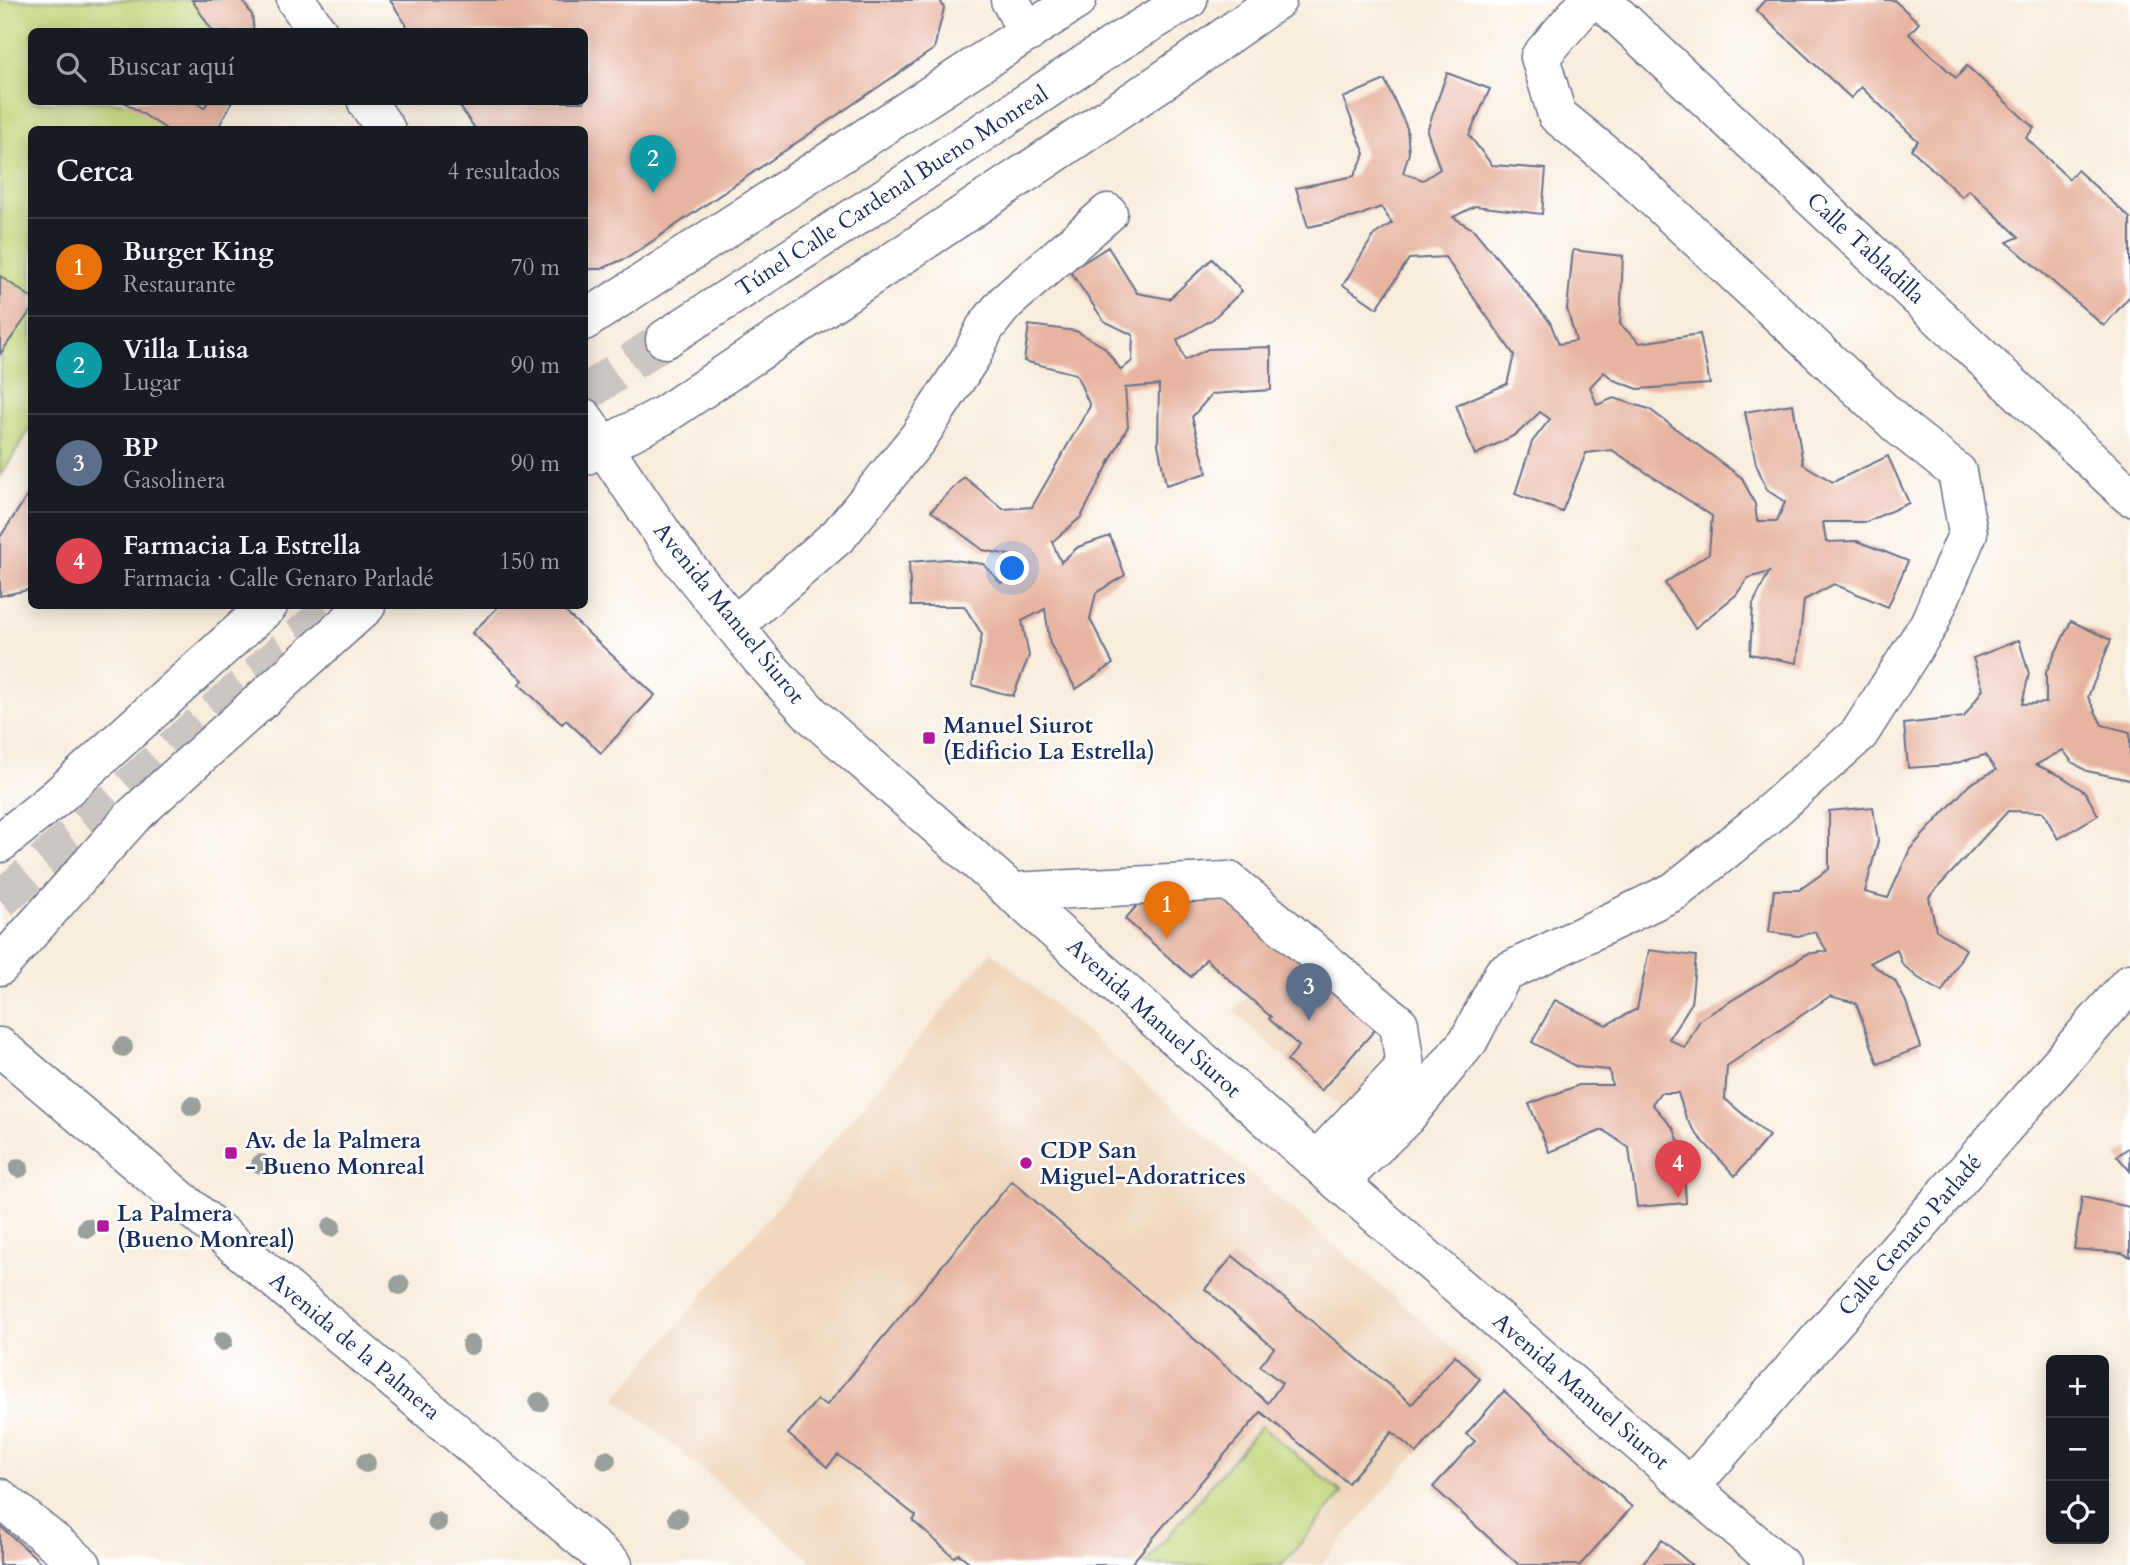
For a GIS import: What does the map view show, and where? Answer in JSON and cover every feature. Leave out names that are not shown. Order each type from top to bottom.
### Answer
[{"type":"main road","points":[[1010,0],[1028,33]]},
{"type":"main road","points":[[588,318],[1077,0]]},
{"type":"main road","points":[[1118,42],[1169,0]]},
{"type":"main road","points":[[1118,42],[1188,0]]},
{"type":"main road","points":[[591,440],[664,415],[1164,80],[1277,0]]},
{"type":"main road","points":[[1327,1172],[1406,1117],[1469,1040],[1503,974],[1675,891],[1755,826],[1859,734],[1929,624],[1968,533],[1957,472],[1900,427],[1616,163],[1557,115],[1540,57],[1589,0]]},
{"type":"main road","name":"Calle Tabladilla","points":[[1601,0],[2130,496]]},
{"type":"main road","name":"Túnel Calle Cardenal Bueno Monreal","points":[[665,339],[878,202],[1118,42]]},
{"type":"main road","points":[[368,105],[383,126]]},
{"type":"main road","points":[[734,626],[839,535],[918,438],[972,355],[985,328],[1004,303],[1108,213]]},
{"type":"main road","name":"Avenida Manuel Siurot","points":[[591,440],[734,626],[813,716],[1327,1172],[1780,1565]]},
{"type":"main road","points":[[0,843],[57,797],[265,609]]},
{"type":"main road","points":[[0,966],[133,816],[363,609]]},
{"type":"main road","points":[[1012,892],[1229,881],[1399,1024],[1405,1068],[1327,1172]]},
{"type":"main road","name":"Calle Genaro Parladé","points":[[1691,1486],[2130,983]]},
{"type":"main road","name":"Avenida de la Palmera","points":[[0,1047],[613,1565]]},
{"type":"main road","points":[[0,1498],[82,1565]]},
{"type":"shaded area","points":[[1290,949],[1386,1032],[1394,1047],[1348,1114],[1233,1011]]},
{"type":"shaded area","name":"CDP San Miguel-Adoratrices","points":[[992,952],[1484,1374],[1320,1565],[817,1565],[616,1398]]},
{"type":"green space","points":[[0,0],[242,0],[252,15],[254,28],[28,28],[28,105],[230,105],[219,126],[28,126],[28,432],[0,477]]},
{"type":"green space","points":[[1261,1426],[1342,1493],[1282,1565],[1144,1565]]},
{"type":"building","points":[[192,0],[242,0],[252,15],[254,28],[210,28]]},
{"type":"building","points":[[390,0],[940,0],[944,8],[934,49],[629,257],[601,269],[588,269],[588,126],[473,126],[459,105],[588,105],[588,28],[408,28]]},
{"type":"building","points":[[1765,0],[1894,0],[1919,23],[1909,34],[1956,78],[1967,66],[2034,128],[2026,138],[2069,179],[2077,170],[2130,218],[2130,296],[2104,326],[2007,242],[2019,237],[1969,190],[1962,197],[1911,149],[1918,141],[1861,87],[1851,98],[1756,10]]},
{"type":"building","points":[[1447,73],[1490,89],[1469,135],[1492,165],[1546,169],[1542,214],[1475,206],[1453,217],[1474,230],[1550,322],[1559,344],[1576,341],[1567,309],[1573,250],[1623,256],[1620,324],[1640,343],[1700,334],[1710,384],[1638,389],[1614,380],[1604,372],[1590,387],[1597,405],[1614,398],[1649,409],[1742,478],[1755,504],[1757,521],[1777,521],[1785,502],[1767,490],[1756,464],[1745,412],[1793,404],[1803,464],[1833,482],[1888,456],[1909,503],[1866,522],[1823,522],[1826,542],[1857,541],[1908,561],[1888,607],[1834,584],[1804,600],[1797,663],[1750,654],[1753,604],[1769,572],[1748,578],[1736,595],[1695,628],[1665,583],[1709,553],[1712,516],[1612,450],[1586,453],[1562,512],[1515,494],[1532,442],[1550,419],[1540,412],[1517,434],[1475,455],[1456,405],[1507,384],[1514,355],[1445,257],[1409,259],[1377,308],[1343,285],[1374,235],[1392,223],[1381,207],[1355,217],[1308,227],[1296,188],[1354,176],[1365,154],[1343,98],[1385,80],[1407,128],[1409,153],[1403,173],[1423,180],[1440,169],[1427,131]]},
{"type":"building","points":[[129,105],[200,105],[204,108],[206,105],[230,105],[219,126],[162,126]]},
{"type":"building","points":[[1108,247],[1137,293],[1169,299],[1212,259],[1242,291],[1213,319],[1177,340],[1185,360],[1208,349],[1271,347],[1271,390],[1212,394],[1192,417],[1207,473],[1166,485],[1158,444],[1159,385],[1125,388],[1128,426],[1081,517],[1052,542],[1061,562],[1078,547],[1110,536],[1125,575],[1096,593],[1090,619],[1113,664],[1076,689],[1050,644],[1045,609],[1022,621],[1029,656],[1013,696],[972,685],[982,634],[964,606],[911,606],[909,562],[947,559],[983,564],[1001,583],[1015,574],[1014,556],[983,550],[931,511],[964,477],[1003,509],[1032,507],[1090,406],[1076,374],[1024,361],[1029,325],[1076,331],[1104,347],[1121,370],[1132,361],[1133,335],[1104,321],[1070,271]]},
{"type":"building","points":[[0,276],[28,295],[28,315],[0,354]]},
{"type":"building","points":[[28,495],[28,590],[0,596],[0,537]]},
{"type":"building","points":[[496,609],[562,609],[655,695],[601,753],[566,720],[562,724],[519,684],[523,680],[472,633]]},
{"type":"building","points":[[2071,621],[2111,640],[2088,697],[2102,725],[2130,732],[2130,780],[2087,771],[2072,762],[2063,750],[2036,765],[2061,776],[2085,792],[2098,815],[2058,839],[2043,812],[2008,811],[1929,897],[1936,930],[1966,949],[1942,992],[1902,964],[1897,949],[1870,963],[1895,981],[1906,1002],[1921,1047],[1878,1064],[1856,1003],[1830,996],[1727,1066],[1725,1099],[1769,1136],[1735,1176],[1699,1137],[1686,1118],[1678,1093],[1660,1093],[1652,1104],[1674,1129],[1683,1153],[1686,1203],[1637,1207],[1629,1148],[1603,1130],[1549,1152],[1529,1104],[1579,1085],[1612,1085],[1609,1070],[1577,1067],[1532,1042],[1555,1000],[1606,1025],[1637,1009],[1649,950],[1696,956],[1691,1004],[1669,1039],[1685,1048],[1700,1020],[1807,954],[1827,951],[1815,932],[1798,936],[1769,932],[1774,890],[1799,890],[1829,869],[1829,811],[1873,807],[1878,841],[1865,892],[1888,898],[1910,849],[1970,784],[1996,770],[1985,755],[1949,765],[1908,768],[1904,724],[1964,717],[1983,689],[1973,658],[2019,640],[2029,674],[2022,704],[2046,703],[2046,672]]},
{"type":"building","points":[[1143,899],[1235,900],[1381,1023],[1321,1091],[1287,1061],[1299,1046],[1206,959],[1191,977],[1125,919]]},
{"type":"building","points":[[2130,1147],[2130,1171],[2117,1156]]},
{"type":"building","points":[[1012,1181],[1268,1403],[1282,1383],[1260,1366],[1274,1348],[1205,1289],[1233,1256],[1412,1404],[1455,1355],[1480,1379],[1417,1453],[1392,1432],[1348,1483],[1261,1412],[1130,1565],[973,1565],[959,1554],[954,1557],[913,1521],[916,1516],[838,1455],[827,1467],[788,1434],[817,1400],[827,1405]]},
{"type":"building","points":[[2082,1197],[2130,1207],[2130,1257],[2122,1253],[2074,1249]]},
{"type":"building","points":[[1504,1391],[1632,1507],[1580,1565],[1519,1565],[1433,1487],[1475,1441],[1466,1434]]},
{"type":"building","points":[[0,1526],[8,1533],[44,1565],[0,1565]]},
{"type":"building","points":[[1662,1540],[1692,1565],[1641,1565]]},
{"type":"tunnel","points":[[588,391],[665,339]]},
{"type":"tunnel","points":[[0,900],[332,609]]},
{"type":"place","name":"Villa Luisa","points":[[653,193]]},
{"type":"place","name":"Manuel Siurot (Edificio La Estrella)","points":[[929,738]]},
{"type":"place","name":"Burger King","points":[[1167,939]]},
{"type":"place","name":"BP","points":[[1309,1021]]},
{"type":"place","name":"Av. de la Palmera - Bueno Monreal","points":[[231,1153]]},
{"type":"place","name":"CDP San Miguel-Adoratrices","points":[[1026,1163]]},
{"type":"place","name":"Farmacia La Estrella","points":[[1678,1198]]},
{"type":"place","name":"La Palmera (Bueno Monreal)","points":[[103,1226]]}]
